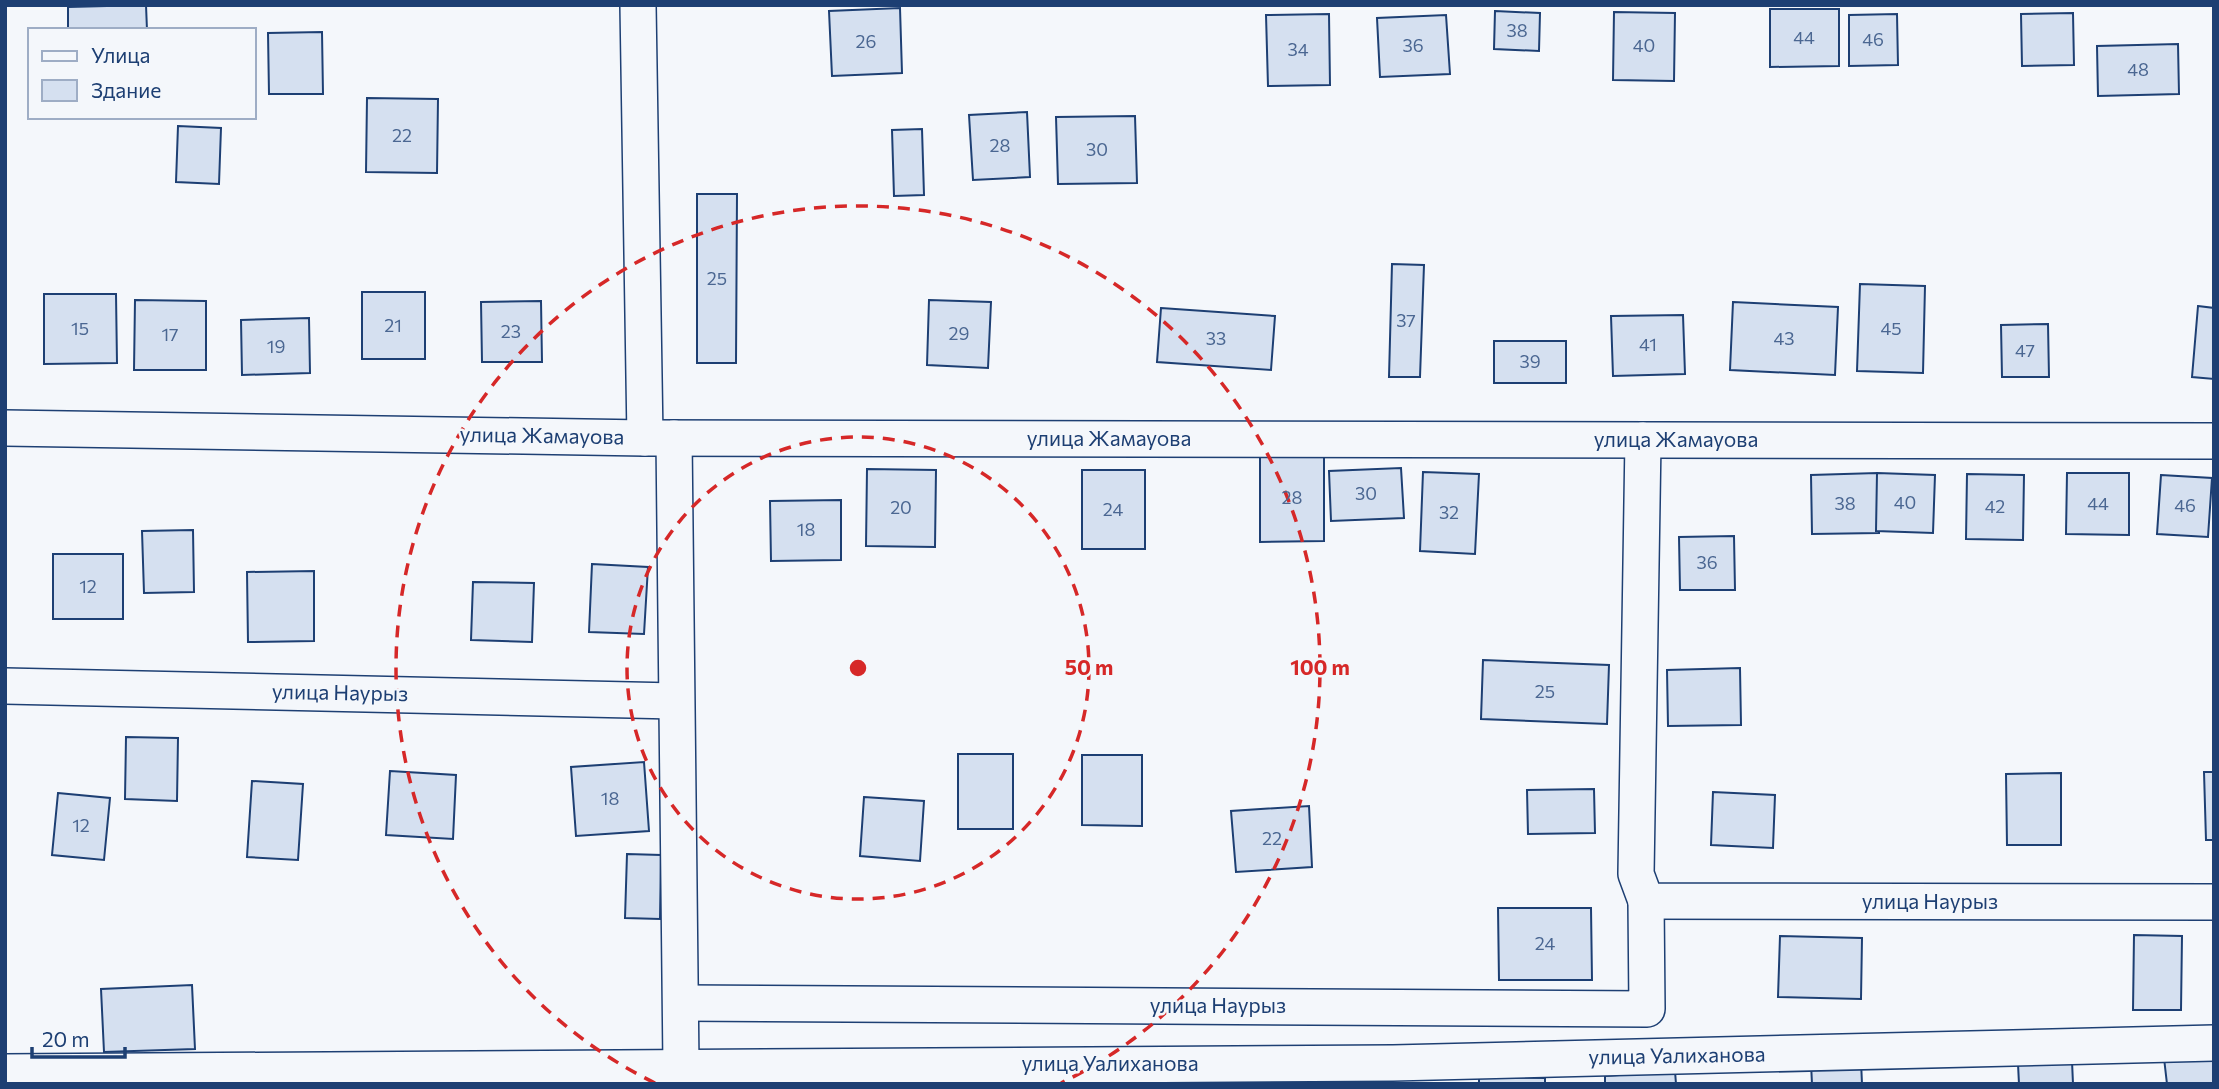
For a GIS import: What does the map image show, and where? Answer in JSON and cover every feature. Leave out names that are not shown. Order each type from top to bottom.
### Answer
[{"type":"street","points":[[638,5],[659,438],[676,701],[681,1066]]},
{"type":"street","name":"улица Жамауова","points":[[5,428],[659,438],[2214,440]]},
{"type":"street","name":"улица Наурыз","points":[[681,1003],[1647,1009],[1646,901],[1636,874],[1643,440]]},
{"type":"street","name":"улица Наурыз","points":[[5,685],[676,701]]},
{"type":"street","name":"улица Наурыз","points":[[1646,901],[2214,902]]},
{"type":"street","name":"улица Уалиханова","points":[[5,1072],[1392,1063],[2214,1043]]},
{"type":"building","points":[[146,5],[147,28],[68,28],[68,7]]},
{"type":"building","points":[[900,8],[902,73],[832,76],[829,11]]},
{"type":"building","points":[[1770,9],[1839,9],[1839,66],[1770,67]]},
{"type":"building","points":[[1495,11],[1540,13],[1539,51],[1494,49]]},
{"type":"building","points":[[1614,12],[1675,13],[1674,81],[1613,80]]},
{"type":"building","points":[[2073,13],[2074,65],[2022,66],[2021,14]]},
{"type":"building","points":[[1329,14],[1330,85],[1268,86],[1266,15]]},
{"type":"building","points":[[1897,14],[1898,65],[1849,66],[1849,15]]},
{"type":"building","points":[[1446,15],[1450,74],[1380,77],[1377,18]]},
{"type":"building","points":[[322,32],[323,94],[269,94],[268,33]]},
{"type":"building","points":[[2178,44],[2179,94],[2098,96],[2097,46]]},
{"type":"building","points":[[367,98],[438,99],[437,173],[366,172]]},
{"type":"building","points":[[1027,112],[1030,177],[973,180],[969,115]]},
{"type":"building","points":[[1135,116],[1137,183],[1058,184],[1056,117]]},
{"type":"building","points":[[178,126],[221,128],[219,184],[176,182]]},
{"type":"building","points":[[922,129],[924,195],[894,196],[892,130]]},
{"type":"building","points":[[697,194],[737,194],[736,363],[697,363]]},
{"type":"building","points":[[1392,264],[1424,265],[1420,377],[1389,377]]},
{"type":"building","points":[[1860,284],[1925,286],[1923,373],[1857,371]]},
{"type":"building","points":[[362,292],[425,292],[425,359],[362,359]]},
{"type":"building","points":[[44,294],[116,294],[117,363],[44,364]]},
{"type":"building","points":[[135,300],[206,301],[206,370],[134,370]]},
{"type":"building","points":[[929,300],[991,302],[988,368],[927,365]]},
{"type":"building","points":[[541,301],[542,362],[482,362],[481,302]]},
{"type":"building","points":[[1733,302],[1838,307],[1835,375],[1730,370]]},
{"type":"building","points":[[2198,306],[2214,308],[2214,379],[2192,377]]},
{"type":"building","points":[[1161,308],[1275,316],[1271,370],[1157,362]]},
{"type":"building","points":[[1683,315],[1685,374],[1613,376],[1611,316]]},
{"type":"building","points":[[309,318],[310,373],[242,375],[241,320]]},
{"type":"building","points":[[2048,324],[2049,377],[2002,377],[2001,325]]},
{"type":"building","points":[[1494,341],[1566,341],[1566,383],[1494,383]]},
{"type":"building","points":[[1324,454],[1324,541],[1260,542],[1260,455]]},
{"type":"building","points":[[1401,468],[1404,518],[1331,521],[1329,471]]},
{"type":"building","points":[[867,469],[936,470],[935,547],[866,546]]},
{"type":"building","points":[[1082,470],[1145,470],[1145,549],[1082,549]]},
{"type":"building","points":[[1423,472],[1479,474],[1475,554],[1420,551]]},
{"type":"building","points":[[1877,473],[1879,533],[1812,534],[1811,475]]},
{"type":"building","points":[[1877,473],[1935,475],[1933,533],[1876,531]]},
{"type":"building","points":[[2067,473],[2129,473],[2129,535],[2066,534]]},
{"type":"building","points":[[1967,474],[2024,475],[2023,540],[1966,539]]},
{"type":"building","points":[[2161,475],[2212,478],[2208,537],[2157,534]]},
{"type":"building","points":[[841,500],[841,560],[771,561],[770,501]]},
{"type":"building","points":[[193,530],[194,592],[144,593],[142,531]]},
{"type":"building","points":[[1734,536],[1735,590],[1680,590],[1679,537]]},
{"type":"building","points":[[53,554],[123,554],[123,619],[53,619]]},
{"type":"building","points":[[592,564],[648,567],[644,634],[589,632]]},
{"type":"building","points":[[314,571],[314,641],[248,642],[247,572]]},
{"type":"building","points":[[473,582],[534,583],[532,642],[471,640]]},
{"type":"building","points":[[1483,660],[1609,665],[1607,724],[1481,719]]},
{"type":"building","points":[[1740,668],[1741,725],[1668,726],[1667,670]]},
{"type":"building","points":[[126,737],[178,738],[177,801],[125,799]]},
{"type":"building","points":[[958,754],[1013,754],[1013,829],[958,829]]},
{"type":"building","points":[[1082,755],[1142,755],[1142,826],[1082,825]]},
{"type":"building","points":[[644,762],[649,831],[576,836],[571,767]]},
{"type":"building","points":[[390,771],[456,775],[453,839],[386,835]]},
{"type":"building","points":[[2204,772],[2214,772],[2214,840],[2206,840]]},
{"type":"building","points":[[2061,773],[2061,845],[2007,845],[2006,774]]},
{"type":"building","points":[[252,781],[303,784],[298,860],[247,857]]},
{"type":"building","points":[[1594,789],[1595,833],[1528,834],[1527,790]]},
{"type":"building","points":[[1713,792],[1775,795],[1773,848],[1711,845]]},
{"type":"building","points":[[58,793],[110,798],[104,860],[52,855]]},
{"type":"building","points":[[864,797],[924,801],[920,861],[860,856]]},
{"type":"building","points":[[1309,806],[1312,867],[1236,872],[1231,811]]},
{"type":"building","points":[[627,854],[661,855],[660,919],[625,918]]},
{"type":"building","points":[[1498,908],[1591,908],[1592,980],[1499,980]]},
{"type":"building","points":[[2134,935],[2182,936],[2181,1010],[2133,1010]]},
{"type":"building","points":[[1780,936],[1862,938],[1861,999],[1778,997]]},
{"type":"building","points":[[192,985],[195,1049],[104,1052],[101,989]]},
{"type":"building","points":[[2214,1053],[2214,1084],[2167,1084],[2164,1058]]},
{"type":"building","points":[[1861,1061],[1862,1084],[1812,1084],[1811,1063]]},
{"type":"building","points":[[2072,1061],[2073,1084],[2019,1084],[2018,1064]]},
{"type":"building","points":[[1675,1071],[1676,1084],[1605,1084],[1605,1076]]},
{"type":"building","points":[[1479,1077],[1545,1078],[1545,1084],[1479,1084]]}]
